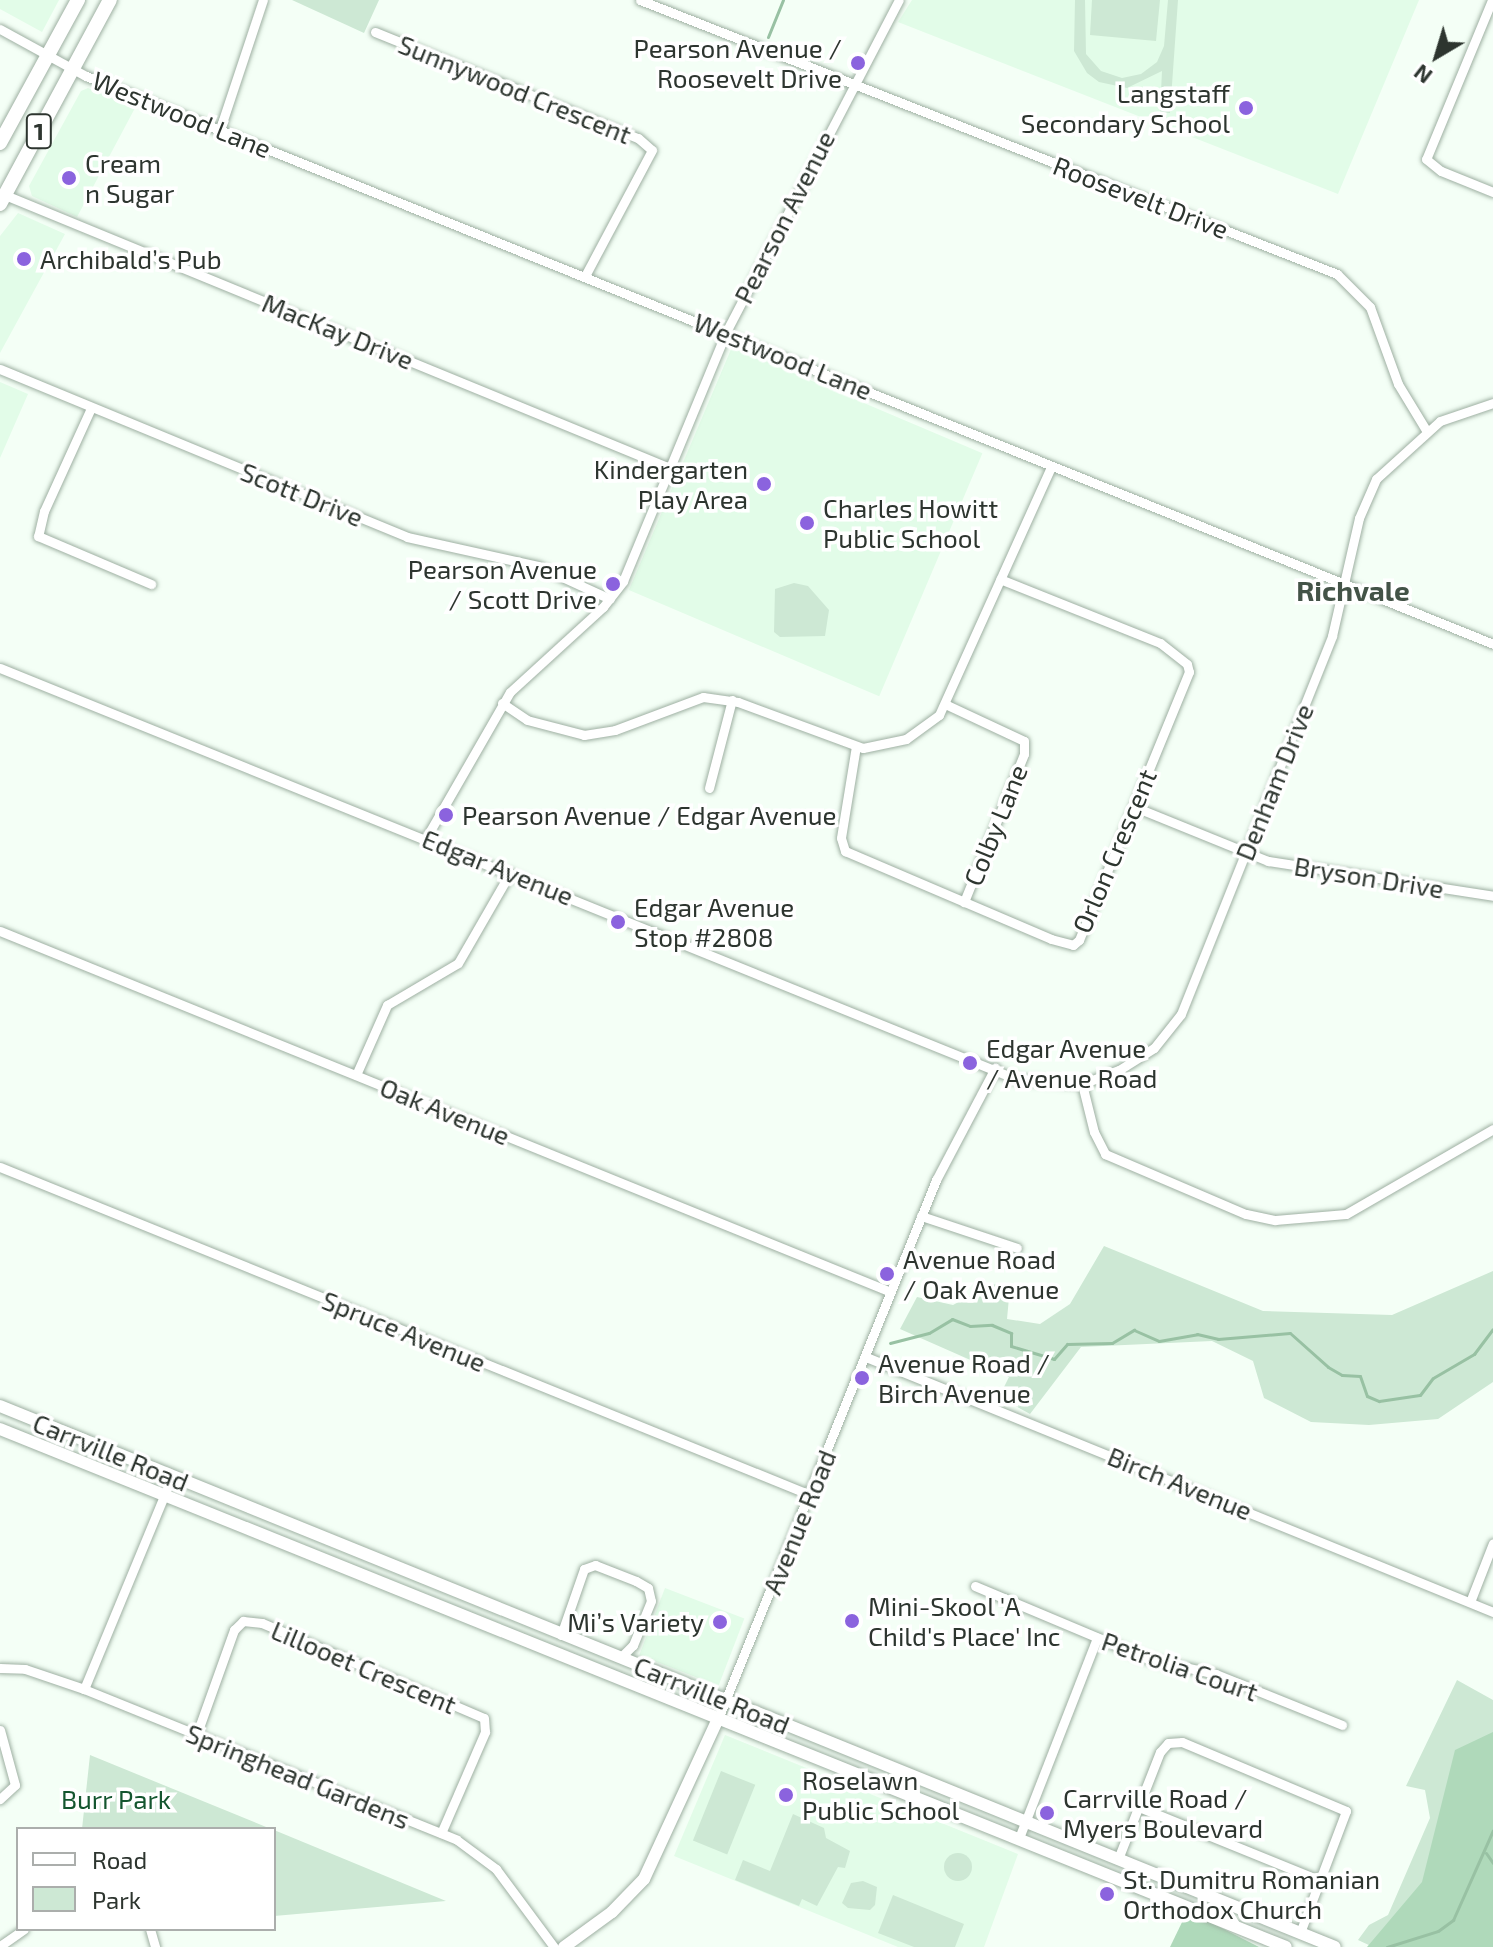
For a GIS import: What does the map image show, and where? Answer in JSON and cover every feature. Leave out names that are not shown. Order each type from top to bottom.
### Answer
[{"type":"main road","name":"1","points":[[0,143],[78,0]]},
{"type":"main road","name":"1","points":[[3,200],[110,0]]},
{"type":"main road","name":"Carrville Road","points":[[0,1406],[1335,1947]]},
{"type":"main road","name":"Carrville Road","points":[[0,1429],[717,1721],[1019,1838],[1286,1947]]},
{"type":"main road","points":[[460,1616],[467,1595]]},
{"type":"main road","name":"Avenue Road","points":[[564,1947],[612,1912],[644,1879],[717,1721]]},
{"type":"main road","points":[[875,1782],[881,1764]]},
{"type":"main road","points":[[1156,1893],[1162,1877]]},
{"type":"street","points":[[220,129],[263,0]]},
{"type":"street","name":"Roosevelt Drive","points":[[640,0],[1337,274],[1370,307],[1398,384],[1426,430]]},
{"type":"street","name":"Pearson Avenue","points":[[426,838],[502,703],[610,599],[623,581],[726,332],[852,84],[899,0]]},
{"type":"street","points":[[1492,0],[1426,159],[1441,171],[1493,192]]},
{"type":"street","name":"Westwood Lane","points":[[0,29],[72,68],[220,129],[1493,644]]},
{"type":"street","name":"Sunnywood Crescent","points":[[375,32],[638,138],[652,150],[585,276]]},
{"type":"street","name":"MacKay Drive","points":[[3,200],[670,468]]},
{"type":"street","name":"Scott Drive","points":[[0,369],[407,537],[538,566],[610,599]]},
{"type":"street","name":"Denham Drive","points":[[995,1068],[1041,1084],[1082,1084],[1119,1070],[1154,1048],[1181,1014],[1332,636],[1359,518],[1376,479],[1426,430],[1464,410],[1493,403]]},
{"type":"street","points":[[91,408],[40,520],[38,536],[151,584]]},
{"type":"street","points":[[502,703],[527,720],[584,735],[615,730],[703,697],[732,700],[856,746],[887,746],[906,739],[926,727],[945,704],[1051,467]]},
{"type":"street","name":"Orlon Crescent","points":[[856,746],[841,838],[845,851],[1073,945],[1087,929],[1189,672],[1184,657],[1000,579]]},
{"type":"street","name":"Edgar Avenue","points":[[0,668],[995,1068]]},
{"type":"street","points":[[709,788],[732,700]]},
{"type":"street","name":"Colby Lane","points":[[945,704],[1021,737],[1025,747],[964,902]]},
{"type":"street","name":"Bryson Drive","points":[[1135,807],[1245,855],[1493,896]]},
{"type":"street","points":[[356,1075],[387,1005],[458,963],[510,873]]},
{"type":"street","name":"Oak Avenue","points":[[0,931],[891,1292]]},
{"type":"street","name":"Avenue Road","points":[[717,1721],[921,1216],[995,1068]]},
{"type":"street","points":[[1082,1084],[1094,1132],[1105,1154],[1246,1214],[1275,1220],[1346,1214],[1493,1129]]},
{"type":"street","name":"Spruce Avenue","points":[[0,1167],[808,1494]]},
{"type":"street","points":[[921,1216],[1017,1248]]},
{"type":"street","name":"Birch Avenue","points":[[866,1357],[1493,1612]]},
{"type":"street","points":[[84,1689],[172,1477]]},
{"type":"street","points":[[1470,1602],[1493,1543]]},
{"type":"street","points":[[561,1635],[584,1569],[595,1565],[648,1588],[651,1601],[633,1645],[620,1658]]},
{"type":"street","name":"Petrolia Court","points":[[975,1586],[1156,1661],[1216,1674],[1342,1725]]},
{"type":"street","name":"Lillooet Crescent","points":[[196,1736],[234,1630],[243,1621],[262,1623],[484,1718],[485,1732],[441,1833]]},
{"type":"street","points":[[1019,1838],[1097,1638]]},
{"type":"street","name":"Springhead Gardens","points":[[0,1668],[25,1669],[84,1689],[441,1833],[473,1849],[496,1869],[554,1947]]},
{"type":"street","points":[[0,1730],[15,1785],[0,1799]]},
{"type":"street","points":[[1118,1859],[1163,1747],[1182,1742],[1346,1811],[1300,1933]]},
{"type":"street","points":[[1139,1807],[1321,1881]]},
{"type":"street","points":[[0,1946],[21,1931]]},
{"type":"shaded area","points":[[0,0],[59,0],[42,32],[0,9]]},
{"type":"shaded area","name":"Langstaff Secondary School","points":[[912,0],[1419,0],[1338,194],[898,22]]},
{"type":"shaded area","points":[[88,88],[135,108],[77,217],[32,196],[29,186],[81,91]]},
{"type":"shaded area","points":[[18,213],[65,234],[0,353],[0,236]]},
{"type":"shaded area","name":"Charles Howitt Public School","points":[[732,347],[982,453],[879,696],[629,590]]},
{"type":"shaded area","points":[[0,382],[28,394],[0,458]]},
{"type":"shaded area","points":[[665,1588],[744,1618],[719,1686],[639,1655]]},
{"type":"shaded area","points":[[1493,1732],[1493,1947],[1367,1947],[1422,1882],[1455,1750]]},
{"type":"shaded area","name":"Roselawn Public School","points":[[725,1735],[1018,1854],[984,1947],[898,1947],[674,1856]]},
{"type":"shaded area","points":[[1186,1914],[1202,1918],[1259,1947],[1170,1947]]},
{"type":"green space","points":[[292,0],[379,0],[364,33]]},
{"type":"green space","points":[[1075,0],[1085,0],[1086,54],[1101,71],[1122,78],[1141,74],[1157,62],[1164,46],[1168,0],[1178,0],[1170,113],[1160,112],[1162,71],[1127,88],[1099,82],[1087,73],[1074,51]]},
{"type":"green space","points":[[1092,0],[1160,0],[1156,41],[1090,35]]},
{"type":"green space","points":[[794,583],[808,586],[829,610],[825,636],[780,637],[774,632],[775,589]]},
{"type":"green space","points":[[1104,1246],[1263,1311],[1392,1315],[1493,1271],[1493,1382],[1438,1419],[1369,1425],[1311,1422],[1264,1398],[1253,1361],[1212,1341],[1081,1347],[1030,1414],[999,1397],[1009,1377],[900,1329],[917,1297],[953,1305],[992,1284],[1010,1287],[1007,1319],[1040,1324],[1070,1304]]},
{"type":"green space","points":[[1457,1680],[1493,1700],[1493,1928],[1373,1947],[1358,1940],[1369,1925],[1388,1915],[1430,1818],[1425,1790],[1406,1786]]},
{"type":"green space","name":"Burr Park","points":[[90,1755],[266,1827],[82,1827]]},
{"type":"green space","points":[[721,1771],[755,1785],[727,1854],[693,1841]]},
{"type":"green space","points":[[793,1814],[824,1828],[826,1838],[850,1851],[845,1868],[838,1867],[817,1906],[802,1899],[799,1906],[735,1880],[743,1860],[770,1871]]},
{"type":"green space","points":[[276,1831],[446,1901],[276,1916]]},
{"type":"green space","points":[[958,1853],[968,1857],[972,1867],[968,1877],[958,1881],[948,1877],[944,1867],[948,1857]]},
{"type":"green space","points":[[863,1881],[877,1887],[875,1905],[870,1910],[848,1908],[842,1903],[851,1883]]},
{"type":"green space","points":[[893,1895],[964,1924],[955,1947],[914,1947],[878,1933]]},
{"type":"waterway","points":[[768,37],[783,0]]},
{"type":"waterway","points":[[890,1343],[929,1333],[952,1319],[970,1326],[992,1325],[1011,1333],[1011,1346],[1054,1359],[1067,1344],[1112,1343],[1134,1330],[1159,1341],[1197,1334],[1218,1339],[1290,1333],[1328,1367],[1342,1375],[1360,1376],[1367,1396],[1379,1401],[1420,1395],[1433,1378],[1474,1354],[1493,1329]]},
{"type":"waterway","points":[[1387,1947],[1438,1931],[1453,1920],[1493,1830]]},
{"type":"waterway","points":[[1486,1853],[1493,1863]]},
{"type":"place","name":"Pearson Avenue / Roosevelt Drive","points":[[858,63]]},
{"type":"place","name":"Langstaff Secondary School","points":[[1246,108]]},
{"type":"place","name":"Cream n Sugar","points":[[69,178]]},
{"type":"place","name":"Archibald’s Pub","points":[[24,259]]},
{"type":"place","name":"Kindergarten Play Area","points":[[764,484]]},
{"type":"place","name":"Charles Howitt Public School","points":[[807,523]]},
{"type":"place","name":"Pearson Avenue / Scott Drive","points":[[613,584]]},
{"type":"place","name":"Pearson Avenue / Edgar Avenue","points":[[446,815]]},
{"type":"place","name":"Edgar Avenue Stop #2808","points":[[618,922]]},
{"type":"place","name":"Edgar Avenue / Avenue Road","points":[[970,1063]]},
{"type":"place","name":"Avenue Road / Oak Avenue","points":[[887,1274]]},
{"type":"place","name":"Avenue Road / Birch Avenue","points":[[862,1378]]},
{"type":"place","name":"Mini-Skool 'A Child's Place' Inc","points":[[852,1621]]},
{"type":"place","name":"Mi’s Variety","points":[[720,1622]]},
{"type":"place","name":"Roselawn Public School","points":[[786,1795]]},
{"type":"place","name":"Carrville Road / Myers Boulevard","points":[[1047,1813]]},
{"type":"place","name":"St. Dumitru Romanian Orthodox Church","points":[[1107,1894]]},
{"type":"district","name":"Richvale","points":[[1353,590]]}]
